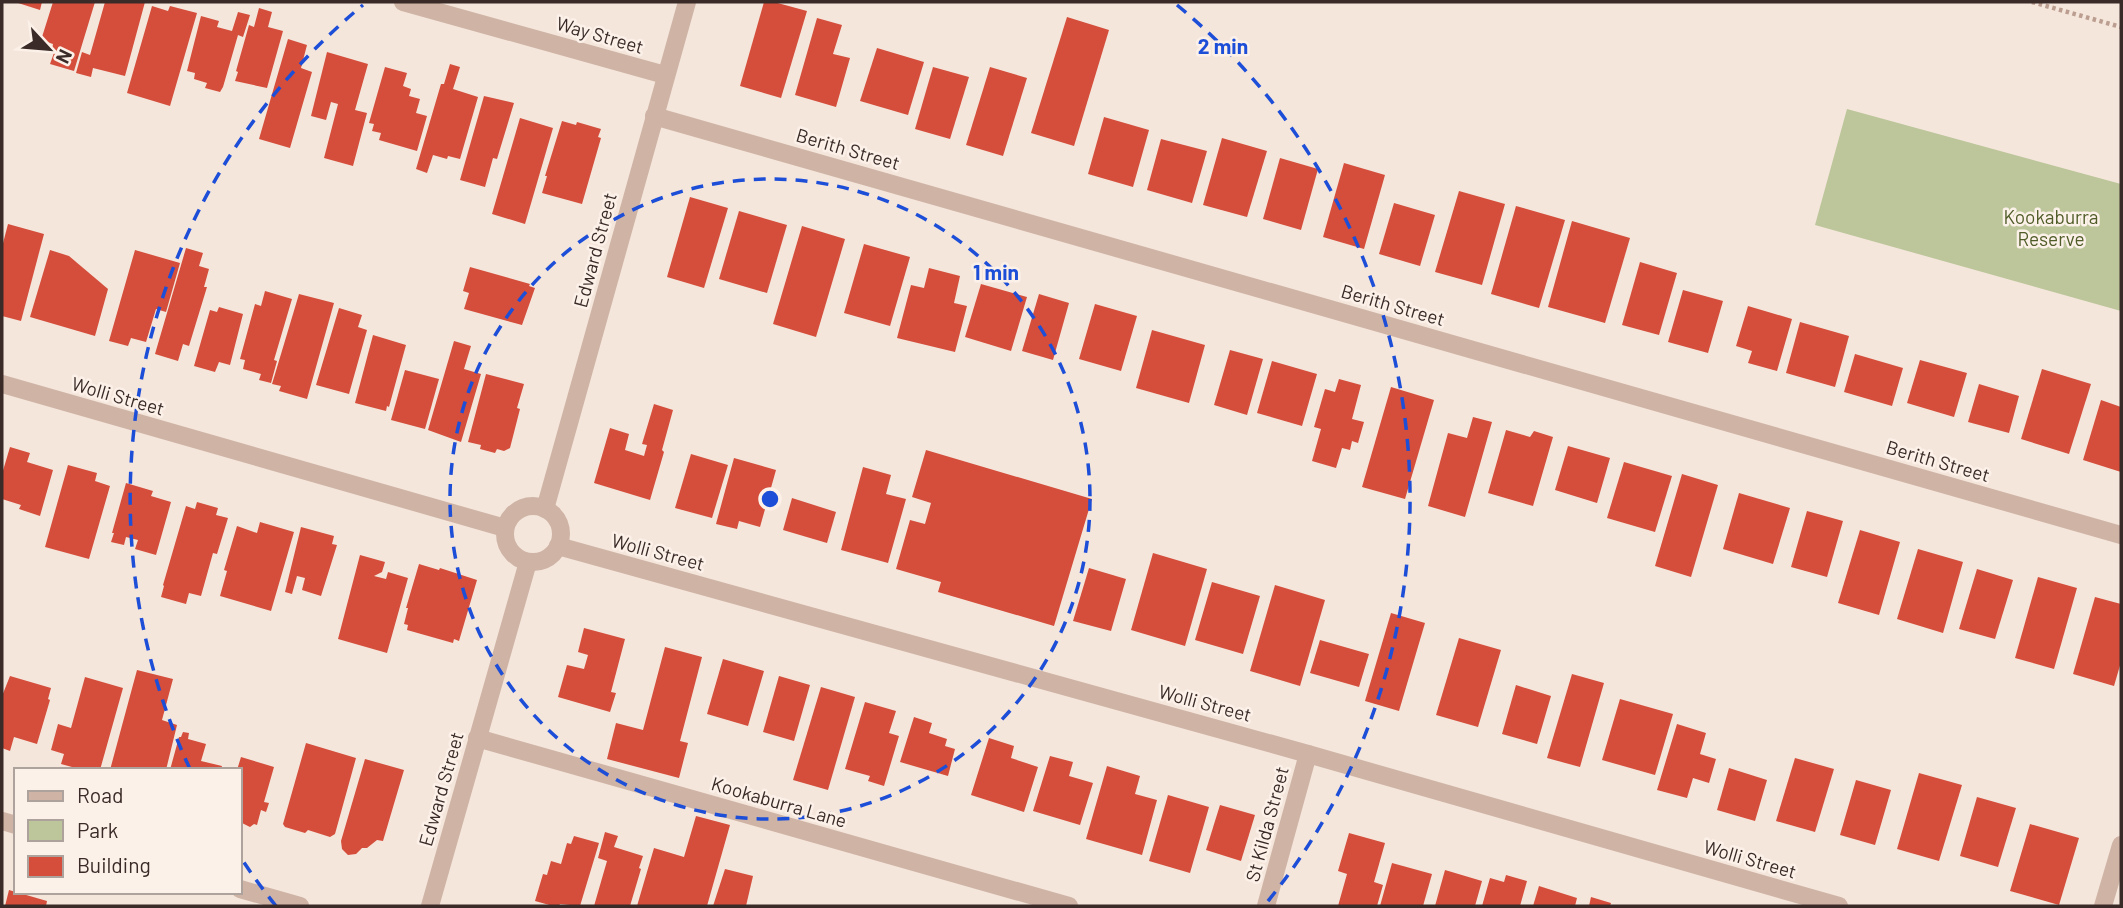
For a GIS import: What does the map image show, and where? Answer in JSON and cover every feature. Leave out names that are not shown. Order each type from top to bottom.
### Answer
[{"type":"street","name":"Way Street","points":[[403,2],[665,75]]},
{"type":"street","name":"Edward Street","points":[[545,509],[687,2]]},
{"type":"street","name":"Berith Street","points":[[654,116],[2121,535]]},
{"type":"street","name":"Wolli Street","points":[[2,384],[505,528]]},
{"type":"street","points":[[537,506],[552,514],[560,529],[558,546],[553,554],[537,562],[519,559],[507,546],[505,528],[514,513],[537,506]]},
{"type":"street","name":"Wolli Street","points":[[558,546],[1308,754],[1839,906]]},
{"type":"street","name":"Edward Street","points":[[430,906],[528,562]]},
{"type":"street","name":"Kookaburra Lane","points":[[477,738],[1069,906]]},
{"type":"street","name":"St Kilda Street","points":[[1266,906],[1308,754]]},
{"type":"street","points":[[2103,906],[2121,845]]},
{"type":"street","points":[[242,890],[300,906]]},
{"type":"path","points":[[2032,2],[2121,27]]},
{"type":"green space","name":"Kookaburra Reserve","points":[[1847,109],[2121,184],[2121,311],[1815,225]]},
{"type":"building","points":[[15,2],[42,2],[40,10]]},
{"type":"building","points":[[53,2],[95,2],[74,71],[50,64],[55,50],[52,50],[53,44],[42,37]]},
{"type":"building","points":[[105,2],[145,2],[125,76],[93,68],[91,77],[76,73],[82,52],[90,55]]},
{"type":"building","points":[[764,2],[807,11],[781,98],[740,86]]},
{"type":"building","points":[[152,6],[168,11],[170,6],[197,13],[170,106],[127,93]]},
{"type":"building","points":[[259,8],[272,12],[268,27],[283,31],[267,88],[235,81],[249,25],[254,27]]},
{"type":"building","points":[[238,12],[250,15],[243,37],[238,35],[223,87],[220,92],[205,88],[207,83],[194,79],[195,73],[187,71],[201,16],[219,21],[217,27],[232,31]]},
{"type":"building","points":[[1067,17],[1109,30],[1074,146],[1031,133]]},
{"type":"building","points":[[817,18],[842,25],[833,54],[850,58],[836,107],[795,95]]},
{"type":"building","points":[[288,39],[307,45],[301,68],[312,72],[290,148],[259,139]]},
{"type":"building","points":[[877,48],[924,62],[908,115],[860,101]]},
{"type":"building","points":[[327,52],[368,64],[355,110],[367,113],[353,166],[324,158],[338,104],[331,102],[326,120],[311,116]]},
{"type":"building","points":[[450,64],[460,67],[453,89],[478,97],[460,159],[433,155],[427,173],[416,169],[441,84],[444,84]]},
{"type":"building","points":[[385,67],[407,73],[403,86],[411,89],[409,96],[420,99],[416,113],[427,116],[417,151],[379,140],[381,133],[372,131],[374,124],[369,123]]},
{"type":"building","points":[[933,67],[969,77],[950,139],[915,129]]},
{"type":"building","points":[[990,67],[1027,78],[1003,156],[966,145]]},
{"type":"building","points":[[484,96],[514,103],[497,159],[493,158],[485,187],[460,180]]},
{"type":"building","points":[[1104,117],[1149,130],[1133,187],[1088,174]]},
{"type":"building","points":[[520,118],[553,128],[525,224],[492,214]]},
{"type":"building","points":[[562,121],[601,129],[598,137],[601,138],[582,204],[542,193]]},
{"type":"building","points":[[1222,138],[1267,151],[1247,217],[1203,205]]},
{"type":"building","points":[[1161,139],[1207,151],[1192,203],[1147,190]]},
{"type":"building","points":[[1280,158],[1318,169],[1301,230],[1263,219]]},
{"type":"building","points":[[1344,163],[1385,175],[1364,249],[1323,237]]},
{"type":"building","points":[[1459,191],[1505,204],[1482,285],[1435,272]]},
{"type":"building","points":[[690,197],[728,208],[704,288],[667,277]]},
{"type":"building","points":[[1394,203],[1435,215],[1420,266],[1379,254]]},
{"type":"building","points":[[1516,206],[1565,220],[1539,308],[1491,294]]},
{"type":"building","points":[[739,211],[787,225],[767,293],[719,279]]},
{"type":"building","points":[[1572,221],[1630,238],[1605,323],[1548,307]]},
{"type":"building","points":[[8,224],[44,234],[21,321],[2,316],[2,247]]},
{"type":"building","points":[[802,226],[845,239],[816,337],[773,324]]},
{"type":"building","points":[[864,244],[910,257],[890,326],[844,313]]},
{"type":"building","points":[[186,248],[203,253],[199,266],[209,269],[204,287],[207,287],[189,346],[183,344],[178,361],[155,354]]},
{"type":"building","points":[[50,250],[69,256],[108,289],[95,336],[30,317]]},
{"type":"building","points":[[135,250],[180,263],[166,312],[156,309],[146,342],[131,338],[128,346],[109,341]]},
{"type":"building","points":[[1640,262],[1677,273],[1659,335],[1622,325]]},
{"type":"building","points":[[470,267],[530,284],[529,286],[535,288],[522,325],[464,309],[469,293],[463,291]]},
{"type":"building","points":[[929,268],[960,276],[954,303],[967,306],[955,352],[897,338],[911,285],[924,288]]},
{"type":"building","points":[[981,284],[1027,297],[1011,351],[965,337]]},
{"type":"building","points":[[1683,290],[1723,301],[1708,353],[1668,342]]},
{"type":"building","points":[[265,291],[292,299],[274,360],[277,361],[271,383],[259,380],[261,374],[243,369],[245,360],[240,359],[255,304],[261,306]]},
{"type":"building","points":[[299,294],[334,303],[307,399],[279,391],[281,386],[272,384]]},
{"type":"building","points":[[1039,294],[1069,303],[1053,360],[1022,351]]},
{"type":"building","points":[[1095,304],[1137,316],[1121,371],[1079,359]]},
{"type":"building","points":[[1748,306],[1792,319],[1777,371],[1748,363],[1752,351],[1736,346]]},
{"type":"building","points":[[219,307],[243,314],[230,365],[219,362],[215,372],[194,366],[210,310],[217,312]]},
{"type":"building","points":[[339,308],[362,315],[358,327],[367,330],[349,394],[316,385]]},
{"type":"building","points":[[1800,322],[1849,336],[1835,387],[1786,373]]},
{"type":"building","points":[[1152,330],[1205,345],[1189,403],[1136,388]]},
{"type":"building","points":[[373,335],[406,345],[386,411],[355,403]]},
{"type":"building","points":[[454,341],[471,346],[464,369],[481,374],[461,442],[428,430]]},
{"type":"building","points":[[1230,350],[1263,359],[1247,415],[1214,405]]},
{"type":"building","points":[[1855,354],[1903,368],[1892,406],[1844,392]]},
{"type":"building","points":[[1920,360],[1967,373],[1954,417],[1907,403]]},
{"type":"building","points":[[1272,361],[1317,374],[1302,426],[1257,413]]},
{"type":"building","points":[[2042,369],[2091,384],[2069,454],[2021,439]]},
{"type":"building","points":[[405,370],[439,379],[425,429],[391,420]]},
{"type":"building","points":[[486,374],[524,384],[510,448],[504,451],[497,449],[495,453],[480,449],[481,445],[468,442]]},
{"type":"building","points":[[1339,379],[1361,385],[1352,419],[1364,422],[1358,443],[1352,441],[1350,450],[1342,448],[1336,468],[1312,461],[1321,429],[1314,427],[1325,389],[1335,392]]},
{"type":"building","points":[[1979,384],[2019,396],[2009,433],[1968,422]]},
{"type":"building","points":[[1391,387],[1434,400],[1405,499],[1362,487]]},
{"type":"building","points":[[2101,400],[2121,407],[2121,472],[2083,460]]},
{"type":"building","points":[[654,404],[673,410],[650,500],[594,483],[610,428],[629,434],[625,450],[644,456],[647,445],[642,444]]},
{"type":"building","points":[[1473,417],[1492,422],[1465,517],[1428,506],[1448,433],[1467,438]]},
{"type":"building","points":[[1506,430],[1530,437],[1534,431],[1553,437],[1533,506],[1488,493]]},
{"type":"building","points":[[1568,446],[1610,458],[1597,503],[1555,490]]},
{"type":"building","points":[[10,447],[30,453],[27,462],[53,470],[40,516],[19,509],[21,505],[2,499],[2,474]]},
{"type":"building","points":[[926,450],[1092,499],[1054,626],[938,592],[941,582],[896,569],[910,520],[925,524],[931,503],[912,497]]},
{"type":"building","points":[[691,454],[728,465],[712,518],[675,508]]},
{"type":"building","points":[[734,458],[776,470],[760,527],[739,521],[737,529],[716,524]]},
{"type":"building","points":[[1624,462],[1672,476],[1655,532],[1607,518]]},
{"type":"building","points":[[68,465],[97,473],[95,481],[110,486],[89,559],[45,547]]},
{"type":"building","points":[[863,467],[891,475],[886,494],[906,499],[888,563],[841,550]]},
{"type":"building","points":[[1682,474],[1718,485],[1691,577],[1655,566]]},
{"type":"building","points":[[126,483],[153,491],[151,496],[171,502],[156,555],[135,549],[138,540],[126,537],[124,545],[111,542]]},
{"type":"building","points":[[1739,493],[1790,508],[1773,564],[1723,549]]},
{"type":"building","points":[[792,498],[836,512],[827,543],[783,530]]},
{"type":"building","points":[[197,502],[218,508],[216,515],[228,518],[217,554],[213,553],[201,596],[189,593],[186,604],[161,597],[186,506],[195,509]]},
{"type":"building","points":[[1807,511],[1843,521],[1827,577],[1791,567]]},
{"type":"building","points":[[260,522],[294,532],[271,611],[220,596],[227,571],[224,570],[237,526],[257,533]]},
{"type":"building","points":[[301,527],[334,536],[332,544],[337,545],[321,596],[302,590],[305,578],[297,576],[292,594],[285,592]]},
{"type":"building","points":[[1860,530],[1900,542],[1879,615],[1838,603]]},
{"type":"building","points":[[1918,549],[1963,562],[1943,633],[1897,619]]},
{"type":"building","points":[[1153,553],[1207,569],[1185,646],[1131,630]]},
{"type":"building","points":[[360,555],[385,562],[382,572],[374,576],[386,579],[388,572],[408,578],[387,653],[338,639]]},
{"type":"building","points":[[419,564],[477,580],[459,641],[454,639],[453,643],[407,630],[408,625],[404,624],[406,608]]},
{"type":"building","points":[[1089,568],[1126,579],[1111,631],[1073,621]]},
{"type":"building","points":[[1977,569],[2013,580],[1995,639],[1959,629]]},
{"type":"building","points":[[2038,577],[2077,588],[2054,669],[2015,658]]},
{"type":"building","points":[[1212,582],[1260,596],[1243,654],[1195,640]]},
{"type":"building","points":[[1275,585],[1325,600],[1300,686],[1250,671]]},
{"type":"building","points":[[2095,597],[2121,604],[2121,662],[2114,686],[2073,674]]},
{"type":"building","points":[[1391,613],[1425,623],[1399,711],[1365,701]]},
{"type":"building","points":[[584,628],[625,639],[611,692],[616,693],[610,712],[558,697],[567,665],[584,669],[588,655],[578,652]]},
{"type":"building","points":[[1459,638],[1501,650],[1478,727],[1436,715]]},
{"type":"building","points":[[1320,640],[1369,654],[1359,687],[1310,673]]},
{"type":"building","points":[[665,647],[702,657],[680,741],[688,743],[679,778],[607,759],[616,723],[643,730]]},
{"type":"building","points":[[723,659],[764,671],[748,726],[707,714]]},
{"type":"building","points":[[137,670],[173,679],[162,720],[177,725],[166,768],[111,768]]},
{"type":"building","points":[[1572,674],[1604,683],[1580,767],[1547,758]]},
{"type":"building","points":[[10,676],[51,688],[37,744],[14,737],[10,751],[2,748],[2,696]]},
{"type":"building","points":[[779,676],[810,685],[794,741],[763,732]]},
{"type":"building","points":[[85,677],[123,688],[101,768],[76,768],[61,764],[64,754],[51,750],[58,724],[71,728]]},
{"type":"building","points":[[1516,685],[1551,696],[1537,744],[1502,734]]},
{"type":"building","points":[[821,687],[855,697],[828,790],[793,780]]},
{"type":"building","points":[[1620,699],[1673,714],[1655,775],[1602,760]]},
{"type":"building","points":[[865,702],[896,711],[889,733],[899,736],[884,786],[868,781],[870,776],[845,769]]},
{"type":"building","points":[[914,717],[932,723],[929,733],[947,739],[945,746],[955,749],[948,776],[900,762]]},
{"type":"building","points":[[1677,724],[1706,733],[1700,754],[1716,759],[1709,783],[1693,778],[1687,798],[1657,790]]},
{"type":"building","points":[[183,732],[189,733],[188,739],[206,744],[201,761],[222,768],[171,768]]},
{"type":"building","points":[[989,738],[1014,746],[1011,758],[1038,767],[1024,812],[971,795]]},
{"type":"building","points":[[306,743],[356,758],[335,834],[330,837],[308,830],[305,833],[283,824]]},
{"type":"building","points":[[1050,756],[1073,762],[1069,776],[1093,783],[1080,825],[1033,811]]},
{"type":"building","points":[[241,757],[274,767],[264,802],[269,803],[266,812],[261,810],[257,825],[250,827],[242,823],[242,768],[238,768]]},
{"type":"building","points":[[1795,758],[1834,769],[1815,832],[1776,821]]},
{"type":"building","points":[[365,759],[404,770],[383,841],[377,840],[356,854],[348,855],[342,849],[341,841]]},
{"type":"building","points":[[1107,766],[1140,776],[1135,794],[1157,800],[1142,855],[1086,839]]},
{"type":"building","points":[[1729,768],[1767,780],[1755,821],[1717,810]]},
{"type":"building","points":[[1919,773],[1962,785],[1939,861],[1897,849]]},
{"type":"building","points":[[1856,780],[1891,790],[1875,845],[1840,835]]},
{"type":"building","points":[[1168,795],[1209,807],[1190,873],[1149,861]]},
{"type":"building","points":[[1977,797],[2016,808],[1998,867],[1960,856]]},
{"type":"building","points":[[1220,805],[1255,815],[1241,861],[1206,850]]},
{"type":"building","points":[[696,816],[730,825],[707,906],[637,906],[654,848],[684,857]]},
{"type":"building","points":[[2030,824],[2079,838],[2059,905],[2010,891]]},
{"type":"building","points":[[605,832],[618,836],[614,847],[643,856],[630,906],[594,906],[607,861],[598,858]]},
{"type":"building","points":[[1349,833],[1385,843],[1374,882],[1383,885],[1377,906],[1338,906],[1347,874],[1338,871]]},
{"type":"building","points":[[574,836],[599,843],[580,906],[553,906],[535,901],[543,874],[547,875],[551,861],[561,864],[567,843],[571,844]]},
{"type":"building","points":[[1392,863],[1432,874],[1423,906],[1380,906]]},
{"type":"building","points":[[725,869],[753,876],[746,906],[713,906]]},
{"type":"building","points":[[1445,870],[1482,881],[1475,906],[1435,906]]},
{"type":"building","points":[[1506,875],[1527,881],[1520,906],[1482,906],[1490,878],[1504,882]]},
{"type":"building","points":[[1539,886],[1577,898],[1575,906],[1533,906]]},
{"type":"building","points":[[9,890],[14,894],[47,901],[46,906],[5,906]]},
{"type":"building","points":[[1591,897],[1611,903],[1610,906],[1589,906]]}]
